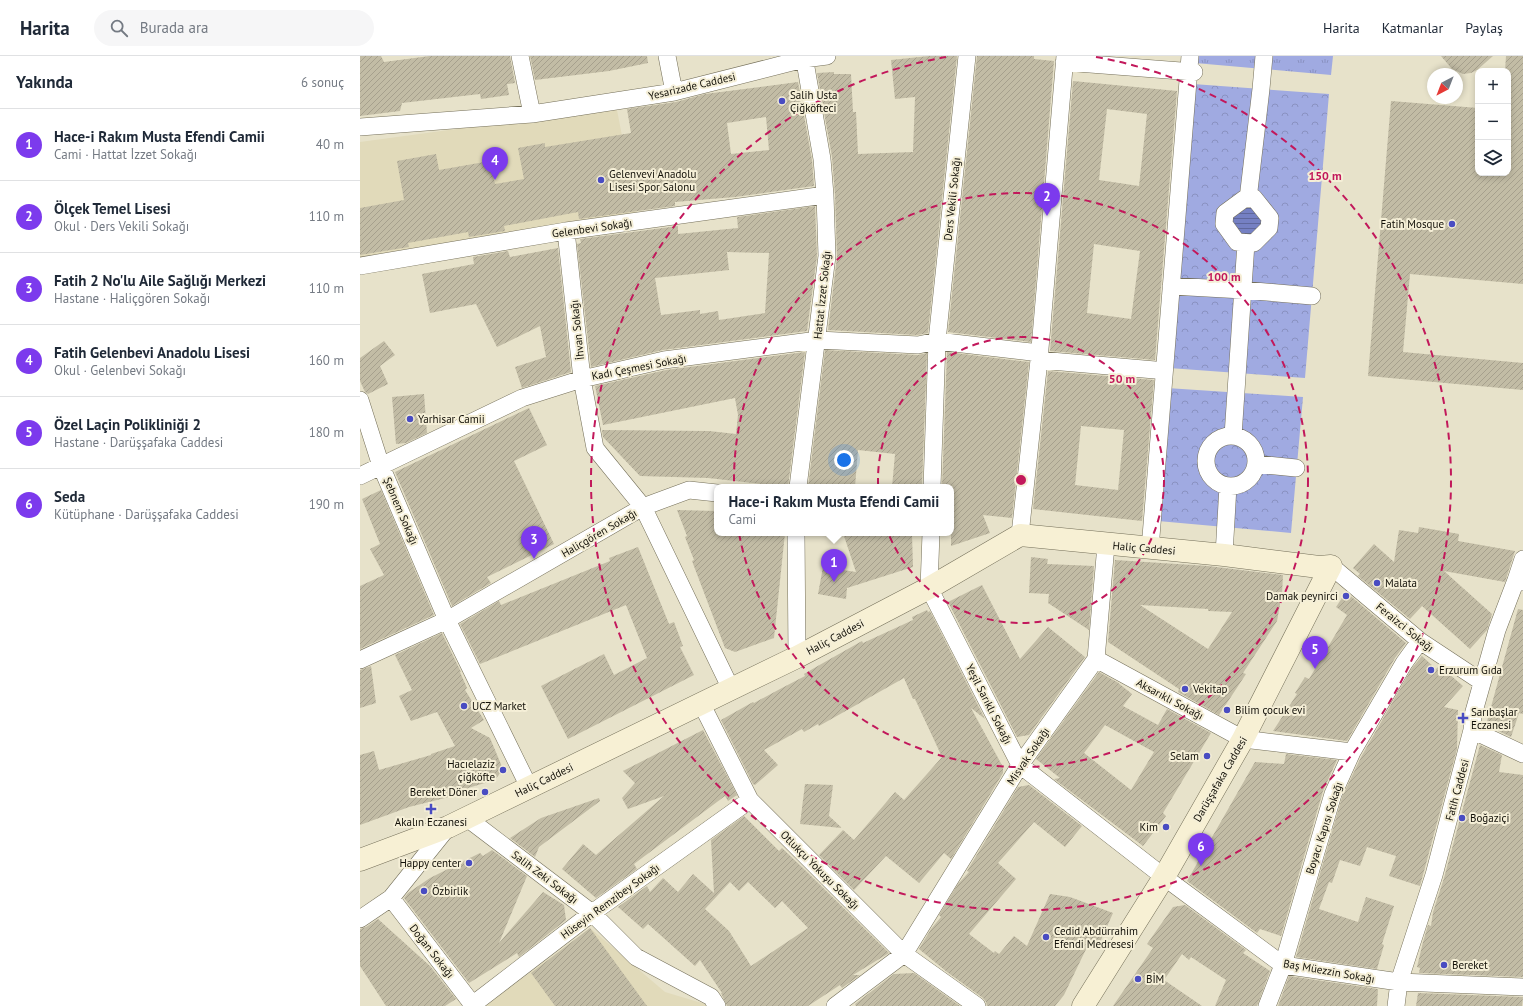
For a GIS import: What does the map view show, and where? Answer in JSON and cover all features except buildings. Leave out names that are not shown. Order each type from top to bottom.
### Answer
[{"type":"main road","name":"Haliç Caddesi","points":[[360,860],[458,822],[797,657],[929,588],[1020,535],[1319,567],[1331,566]]},
{"type":"main road","name":"Darüşşafaka Caddesi","points":[[1083,1006],[1164,877],[1243,739],[1331,566]]},
{"type":"street","points":[[520,56],[532,114]]},
{"type":"street","points":[[667,56],[674,92]]},
{"type":"street","name":"Yesarizade Caddesi","points":[[360,127],[532,114],[674,92],[804,58],[827,56]]},
{"type":"street","name":"Ders Vekili Sokağı","points":[[932,484],[937,341],[967,56]]},
{"type":"street","points":[[1248,199],[1264,56]]},
{"type":"street","name":"Hattat İzzet Sokağı","points":[[798,484],[818,340],[827,256],[822,159],[804,58]]},
{"type":"street","points":[[1020,535],[1039,356],[1065,59],[1191,67],[1171,286],[1150,549]]},
{"type":"street","name":"Gelenbevi Sokağı","points":[[360,266],[566,231],[825,195]]},
{"type":"street","points":[[1254,198],[1270,218],[1269,228],[1254,243],[1237,242],[1224,224],[1225,213],[1244,199],[1248,199],[1254,198]]},
{"type":"street","name":"İhvan Sokağı","points":[[566,231],[582,378],[594,448],[643,507],[731,689]]},
{"type":"street","points":[[1233,436],[1246,243]]},
{"type":"street","points":[[1171,286],[1312,296]]},
{"type":"street","name":"Kadı Çeşmesi Sokağı","points":[[360,476],[522,398],[582,378],[664,360],[818,340],[918,344],[937,341],[1039,356],[1155,370]]},
{"type":"street","name":"Şebnem Sokağı","points":[[360,400],[381,466],[447,620],[529,787]]},
{"type":"street","points":[[1233,436],[1248,442],[1256,456],[1256,464],[1254,472],[1244,483],[1236,486],[1228,486],[1220,484],[1208,471],[1206,463],[1207,454],[1211,446],[1217,440],[1233,436]]},
{"type":"street","points":[[1256,464],[1296,468]]},
{"type":"street","points":[[1224,556],[1228,486]]},
{"type":"street","name":"Haliçgören Sokağı","points":[[360,660],[447,620],[643,507],[689,490],[714,493]]},
{"type":"street","points":[[796,536],[797,657]]},
{"type":"street","points":[[929,588],[931,536]]},
{"type":"street","points":[[1096,659],[1106,545]]},
{"type":"street","name":"Fatih Caddesi","points":[[1396,1006],[1398,982],[1434,875],[1472,730],[1473,715],[1482,682],[1497,630],[1520,581],[1523,558]]},
{"type":"street","name":"Feraizci Sokağı","points":[[1331,566],[1420,641],[1482,682]]},
{"type":"street","name":"Yeşil Sarıklı Sokağı","points":[[929,588],[1020,765],[1164,877]]},
{"type":"street","name":"Boyacı Kapısı Sokağı","points":[[1267,1006],[1282,965],[1333,794],[1352,752],[1404,663],[1420,641]]},
{"type":"street","name":"Aksarıklı Sokağı","points":[[1096,659],[1243,739]]},
{"type":"street","name":"Misvak Sokağı","points":[[904,954],[1020,765],[1096,659]]},
{"type":"street","name":"Otlukçu Yokuşu Sokağı","points":[[701,703],[750,800],[904,954],[977,1006]]},
{"type":"street","points":[[1472,730],[1523,754]]},
{"type":"street","points":[[1243,739],[1352,752]]},
{"type":"street","name":"Hüseyin Remzibey Sokağı","points":[[472,1006],[592,913],[750,800]]},
{"type":"street","points":[[360,919],[391,898],[458,822]]},
{"type":"street","name":"Salih Zeki Sokağı","points":[[458,822],[592,913],[636,957],[711,997],[717,1006]]},
{"type":"street","name":"Baş Müezzin Sokağı","points":[[1164,877],[1282,965],[1398,982],[1523,987]]},
{"type":"street","name":"Doğan Sokağı","points":[[391,898],[472,1006]]},
{"type":"street","points":[[835,1006],[904,954]]},
{"type":"shaded area","points":[[617,110],[638,218],[360,260],[360,142],[553,116]]},
{"type":"shaded area","points":[[1244,204],[1266,211],[1255,241],[1233,231],[1232,218]]},
{"type":"shaded area","points":[[590,928],[665,992],[705,1004],[707,1006],[485,1006]]},
{"type":"green space","points":[[1195,56],[1333,56],[1331,75],[1195,63]]},
{"type":"green space","points":[[1193,84],[1329,94],[1305,378],[1169,368]]},
{"type":"green space","points":[[1167,388],[1303,397],[1291,533],[1158,521]]},
{"type":"place","name":"Salih Usta Çiğköfteci","points":[[782,101]]},
{"type":"place","name":"Fatih Gelenbevi Anadolu Lisesi","points":[[495,180]]},
{"type":"place","name":"Gelenvevi Anadolu Lisesi Spor Salonu","points":[[601,180]]},
{"type":"place","name":"Ölçek Temel Lisesi","points":[[1047,216]]},
{"type":"place","name":"Fatih Mosque","points":[[1452,224]]},
{"type":"place","name":"Yarhisar Camii","points":[[410,419]]},
{"type":"place","name":"Fatih 2 No'lu Aile Sağlığı Merkezi","points":[[534,559]]},
{"type":"place","name":"Hace-i Rakım Musta Efendi Camii","points":[[834,582]]},
{"type":"place","name":"Malata","points":[[1377,583]]},
{"type":"place","name":"Damak peynirci","points":[[1346,596]]},
{"type":"place","name":"Özel Laçin Polikliniği 2","points":[[1315,669]]},
{"type":"place","name":"Erzurum Gıda","points":[[1431,670]]},
{"type":"place","name":"Vekitap","points":[[1185,689]]},
{"type":"place","name":"UCZ Market","points":[[464,706]]},
{"type":"place","name":"Bilim çocuk evi","points":[[1227,710]]},
{"type":"place","name":"Sarıbaşlar Eczanesi","points":[[1463,718]]},
{"type":"place","name":"Selam","points":[[1207,756]]},
{"type":"place","name":"Hacıelaziz çiğköfte","points":[[503,770]]},
{"type":"place","name":"Bereket Döner","points":[[485,792]]},
{"type":"place","name":"Akalın Eczanesi","points":[[431,809]]},
{"type":"place","name":"Boğaziçi","points":[[1462,818]]},
{"type":"place","name":"Kim","points":[[1166,827]]},
{"type":"place","name":"Happy center","points":[[469,863]]},
{"type":"place","name":"Seda","points":[[1201,866]]},
{"type":"place","name":"Özbirlik","points":[[424,891]]},
{"type":"place","name":"Cedid Abdürrahim Efendi Medresesi","points":[[1046,937]]},
{"type":"place","name":"Bereket","points":[[1444,965]]},
{"type":"place","name":"BİM","points":[[1138,979]]}]
